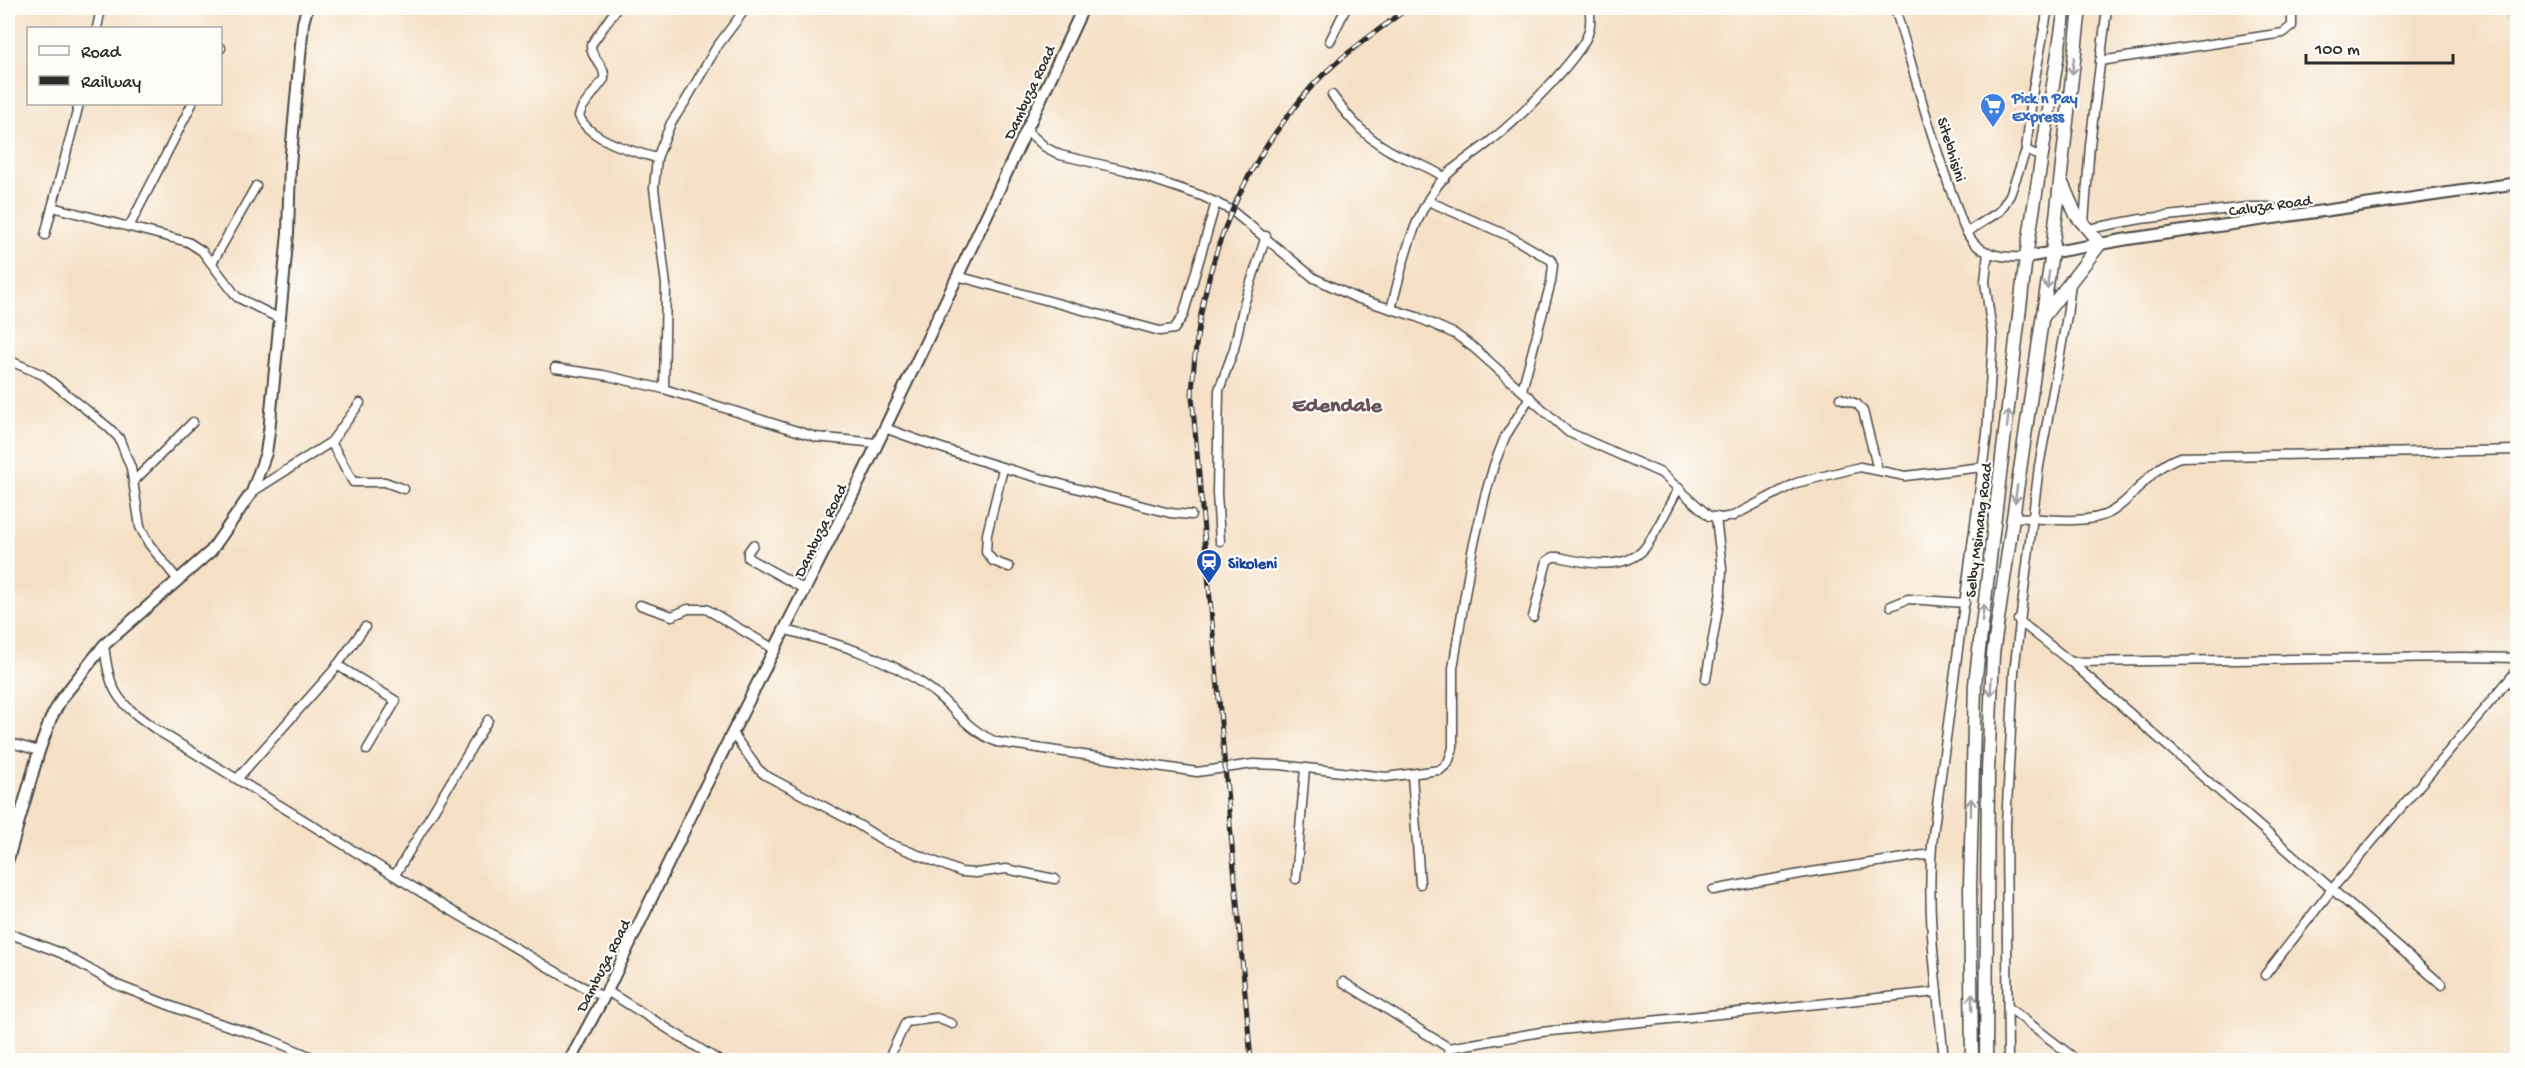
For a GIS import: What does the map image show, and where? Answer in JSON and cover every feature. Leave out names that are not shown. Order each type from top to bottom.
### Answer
[{"type":"main road","name":"Selby Msimang Road","points":[[1972,1060],[1970,888],[1975,684],[2026,257],[2065,8]]},
{"type":"main road","name":"Selby Msimang Road","points":[[1986,1060],[1988,770],[1991,682],[2052,252],[2080,8]]},
{"type":"main road","points":[[2042,319],[2100,244],[2068,200],[2060,179]]},
{"type":"street","points":[[97,27],[101,8]]},
{"type":"street","points":[[8,859],[39,751],[51,718],[62,698],[104,645],[211,551],[252,492],[266,453],[288,233],[290,165],[303,23],[307,8]]},
{"type":"street","points":[[617,8],[591,45],[591,52],[603,68],[604,79],[582,108],[579,116],[581,123],[599,136],[635,152],[657,158]]},
{"type":"street","points":[[664,389],[666,285],[665,260],[654,188],[657,158],[670,123],[685,102],[716,48],[746,8]]},
{"type":"street","name":"Dambuza Road","points":[[570,1060],[606,994],[700,795],[776,650],[885,428],[1083,8]]},
{"type":"street","points":[[1330,41],[1346,8]]},
{"type":"street","points":[[1391,309],[1413,232],[1428,201],[1445,178],[1518,119],[1565,66],[1587,36],[1591,22],[1589,8]]},
{"type":"street","name":"Sitebhisini","points":[[1895,8],[1944,172],[1967,232],[1975,244],[1988,252]]},
{"type":"street","points":[[1967,232],[2000,211],[2010,195],[2026,150],[2033,89],[2048,8]]},
{"type":"street","points":[[2107,8],[2086,175],[2086,226],[2248,207],[2269,207],[2295,215]]},
{"type":"street","points":[[2100,61],[2283,33],[2292,26],[2292,8]]},
{"type":"street","points":[[1332,95],[1353,124],[1364,134],[1396,154],[1426,166],[1445,178]]},
{"type":"street","points":[[45,235],[79,105]]},
{"type":"street","points":[[129,227],[191,105]]},
{"type":"street","points":[[1026,130],[1045,147],[1060,155],[1125,170],[1216,202],[1242,217],[1314,278],[1356,298],[1439,325],[1455,334],[1568,432],[1661,473],[1703,511],[1716,518],[1733,516],[1796,483],[1860,467],[1905,476],[1983,467]]},
{"type":"street","points":[[2026,150],[2041,157]]},
{"type":"street","name":"Caluza Road","points":[[2026,257],[2100,244],[2517,183]]},
{"type":"street","points":[[212,263],[255,186]]},
{"type":"street","points":[[1428,201],[1509,236],[1551,260],[1553,265],[1551,282],[1522,390]]},
{"type":"street","points":[[957,276],[1113,320],[1168,331],[1179,325],[1183,316],[1216,202]]},
{"type":"street","points":[[52,207],[188,242],[202,251],[237,297],[278,318]]},
{"type":"street","points":[[1220,541],[1217,493],[1219,390],[1234,349],[1244,304],[1266,236]]},
{"type":"street","points":[[1944,1060],[1929,896],[1931,854],[1983,467],[1993,339],[1985,282],[1988,252],[1999,256],[2026,257]]},
{"type":"street","points":[[2008,1060],[2006,825],[2008,743],[2018,620],[2032,518],[2067,316],[2071,279]]},
{"type":"street","points":[[8,360],[43,375],[108,427],[124,448],[134,481],[140,527],[149,544],[178,580]]},
{"type":"street","points":[[555,368],[603,375],[664,389],[803,434],[835,440],[876,443]]},
{"type":"street","points":[[786,630],[837,643],[898,668],[934,692],[976,732],[998,742],[1186,771],[1205,771],[1253,764],[1386,777],[1440,770],[1452,756],[1453,668],[1472,552],[1494,465],[1505,437],[1530,397]]},
{"type":"street","points":[[1840,399],[1857,404],[1863,411],[1878,470]]},
{"type":"street","points":[[252,492],[330,442],[360,403]]},
{"type":"street","points":[[134,481],[193,422]]},
{"type":"street","points":[[885,428],[1003,469],[1170,513],[1191,515]]},
{"type":"street","points":[[330,442],[353,482],[385,482],[404,489]]},
{"type":"street","points":[[2013,517],[2069,519],[2101,517],[2112,511],[2164,463],[2180,458],[2517,450]]},
{"type":"street","points":[[1003,469],[987,534],[986,552],[993,561],[1010,567]]},
{"type":"street","points":[[1533,617],[1542,573],[1547,561],[1559,558],[1600,563],[1632,557],[1646,547],[1678,488]]},
{"type":"street","points":[[1706,679],[1721,591],[1722,568],[1716,518]]},
{"type":"street","points":[[753,545],[748,552],[748,558],[806,590]]},
{"type":"street","points":[[1891,606],[1908,599],[1965,603]]},
{"type":"street","points":[[640,605],[672,616],[698,607],[706,609],[776,650]]},
{"type":"street","points":[[2018,620],[2071,662],[2442,985]]},
{"type":"street","points":[[237,779],[337,665],[365,627]]},
{"type":"street","points":[[104,645],[109,676],[120,701],[157,730],[577,984],[606,994],[718,1060]]},
{"type":"street","points":[[2071,662],[2517,658]]},
{"type":"street","points":[[337,665],[396,701],[367,750]]},
{"type":"street","points":[[2265,975],[2333,888],[2517,669]]},
{"type":"street","points":[[395,875],[488,720]]},
{"type":"street","points":[[733,734],[758,769],[765,775],[886,842],[961,872],[976,873],[1006,869],[1055,879]]},
{"type":"street","points":[[8,742],[39,751]]},
{"type":"street","points":[[1296,879],[1305,768]]},
{"type":"street","points":[[1412,775],[1420,884]]},
{"type":"street","points":[[1713,890],[1931,854]]},
{"type":"street","points":[[8,933],[61,953],[117,985],[197,1016],[269,1039],[320,1060]]},
{"type":"street","points":[[1343,982],[1449,1048],[1541,1032],[1937,992]]},
{"type":"street","points":[[2008,1007],[2077,1060]]},
{"type":"street","points":[[888,1060],[906,1022],[937,1018],[952,1024]]},
{"type":"street","points":[[1449,1048],[1449,1060]]},
{"type":"railway","points":[[1251,1060],[1192,396],[1200,321],[1217,249],[1230,214],[1265,148],[1298,103],[1323,75],[1354,48],[1408,8]]},
{"type":"place","name":"Pick n Pay Express","points":[[1993,129]]},
{"type":"place","name":"Sikoleni","points":[[1209,585]]},
{"type":"district","name":"Edendale","points":[[1337,403]]}]
